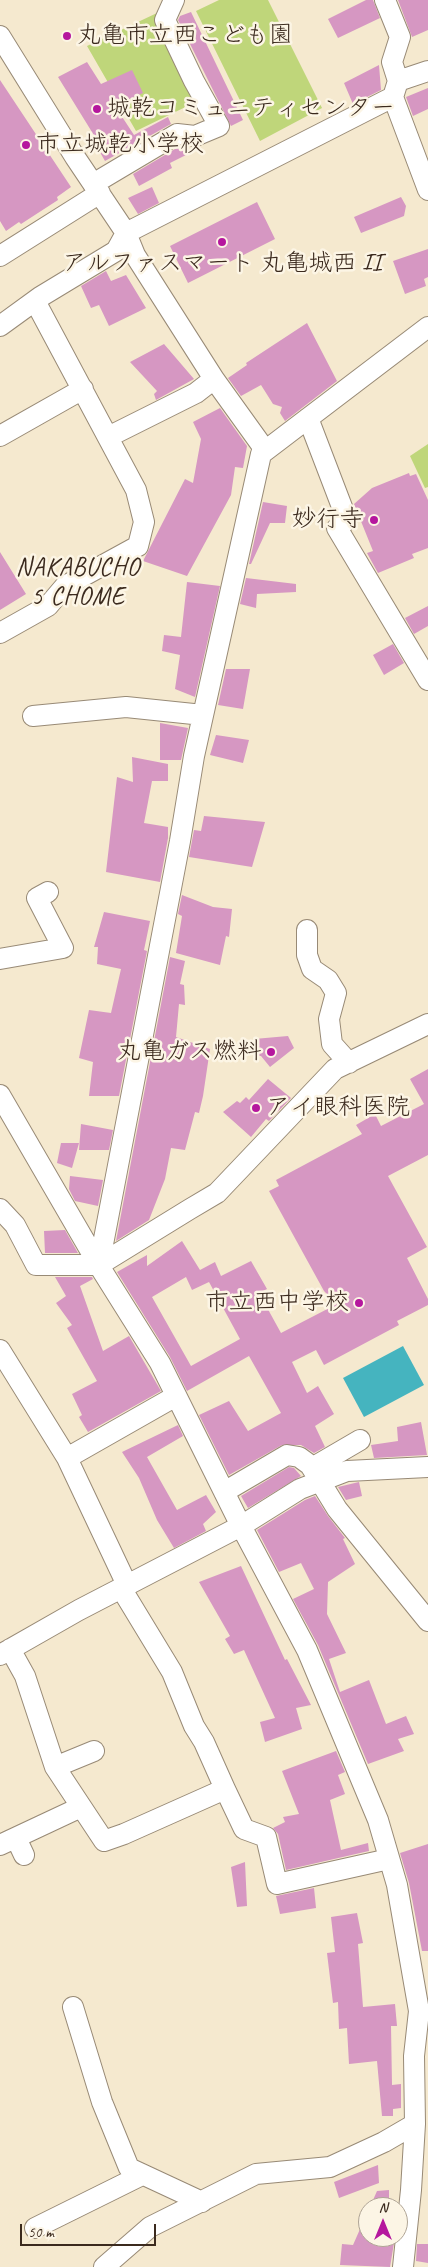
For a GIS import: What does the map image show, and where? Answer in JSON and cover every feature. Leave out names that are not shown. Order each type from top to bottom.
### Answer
[{"type":"street","points":[[0,256],[177,134],[195,136],[219,126],[194,81],[165,20],[174,0]]},
{"type":"street","points":[[385,0],[400,37],[392,62],[396,89],[428,190]]},
{"type":"street","points":[[0,36],[126,233],[135,255],[214,379],[265,450]]},
{"type":"street","points":[[0,326],[35,301],[116,251],[126,233],[396,89],[428,70]]},
{"type":"street","points":[[0,633],[48,606],[66,586],[138,546],[144,522],[136,490],[35,301]]},
{"type":"street","points":[[99,1265],[202,715],[260,454],[428,327]]},
{"type":"street","points":[[108,438],[196,393],[214,379]]},
{"type":"street","points":[[0,436],[83,389]]},
{"type":"street","points":[[308,418],[347,520],[337,528],[427,677]]},
{"type":"street","points":[[33,716],[126,706],[202,715]]},
{"type":"street","points":[[0,959],[63,948],[37,898],[48,892]]},
{"type":"street","points":[[307,930],[307,955],[312,969],[328,980],[336,993],[329,1019],[332,1044],[349,1063]]},
{"type":"street","points":[[0,1209],[15,1225],[36,1264],[99,1265],[217,1192],[335,1069],[428,1024]]},
{"type":"street","points":[[0,1095],[99,1265],[160,1363],[241,1526],[306,1650],[378,1820],[397,1885],[419,2011],[421,2070],[403,2267]]},
{"type":"street","points":[[0,1350],[7,1377],[67,1458],[124,1587],[172,1672],[194,1726],[204,1742],[244,1829],[266,1837],[277,1884],[389,1859]]},
{"type":"street","points":[[67,1458],[176,1396]]},
{"type":"street","points":[[224,1789],[124,1834],[104,1841],[55,1767],[26,1676],[5,1652],[241,1526],[300,1489],[315,1474],[360,1440]]},
{"type":"street","points":[[224,1492],[287,1455],[299,1457],[315,1474],[337,1509],[428,1621]]},
{"type":"street","points":[[315,1474],[428,1468]]},
{"type":"street","points":[[55,1767],[94,1751]]},
{"type":"street","points":[[13,1846],[81,1807]]},
{"type":"street","points":[[74,2007],[102,2102],[136,2172],[202,2202]]},
{"type":"street","points":[[104,2267],[150,2227],[256,2174],[330,2167],[384,2142],[415,2124]]},
{"type":"street","points":[[35,2228],[136,2172]]},
{"type":"green space","points":[[219,0],[268,0],[322,108],[260,141],[196,11]]},
{"type":"green space","points":[[157,13],[200,100],[136,131],[87,46]]},
{"type":"green space","points":[[428,444],[428,487],[425,488],[410,456]]},
{"type":"water","points":[[403,1346],[424,1385],[364,1417],[343,1378]]},
{"type":"building","points":[[366,0],[373,0],[380,18],[338,38],[328,19]]},
{"type":"building","points":[[398,0],[428,0],[428,30],[412,37]]},
{"type":"building","points":[[191,12],[243,120],[231,126],[178,20],[180,16]]},
{"type":"building","name":"城乾コミュニティセンター","points":[[87,62],[101,84],[132,70],[143,93],[115,106],[134,135],[168,117],[171,124],[105,161],[97,147],[100,145],[58,77]]},
{"type":"building","points":[[379,65],[381,90],[353,104],[344,83]]},
{"type":"building","points":[[0,80],[71,187],[57,197],[58,200],[21,224],[19,222],[6,231],[0,221]]},
{"type":"building","points":[[428,88],[428,109],[413,116],[406,97]]},
{"type":"building","points":[[180,146],[186,155],[170,163],[172,168],[139,186],[133,174]]},
{"type":"building","points":[[152,187],[159,203],[138,214],[128,198]]},
{"type":"building","points":[[401,197],[406,206],[404,216],[361,233],[354,217]]},
{"type":"building","name":"アルファスマート 丸亀城西 II","points":[[257,202],[275,239],[188,283],[170,246]]},
{"type":"building","points":[[428,249],[428,277],[424,279],[426,286],[405,294],[393,261]]},
{"type":"building","points":[[106,271],[111,281],[126,275],[146,308],[109,326],[99,305],[91,308],[81,286]]},
{"type":"building","points":[[307,323],[337,381],[285,421],[280,413],[282,407],[273,404],[261,385],[241,396],[228,378],[247,365],[246,363]]},
{"type":"building","points":[[164,344],[194,379],[156,400],[154,394],[157,391],[130,362]]},
{"type":"building","points":[[220,408],[247,446],[243,468],[235,467],[231,495],[187,576],[143,561],[185,479],[193,483],[201,439],[193,422]]},
{"type":"building","name":"妙行寺","points":[[409,473],[410,476],[416,474],[428,500],[428,548],[412,554],[414,558],[378,573],[367,553],[373,551],[354,504],[372,488]]},
{"type":"building","points":[[263,502],[287,506],[285,523],[270,523],[251,564],[249,564]]},
{"type":"building","points":[[0,552],[26,594],[0,610]]},
{"type":"building","points":[[246,578],[296,584],[296,592],[257,594],[256,608],[240,604]]},
{"type":"building","points":[[187,582],[220,586],[195,697],[175,689],[180,655],[162,651],[164,635],[181,637]]},
{"type":"building","points":[[428,606],[428,626],[414,634],[405,618]]},
{"type":"building","points":[[393,644],[404,663],[384,675],[373,655]]},
{"type":"building","points":[[226,669],[250,669],[243,709],[218,705]]},
{"type":"building","points":[[160,723],[188,728],[181,760],[160,760]]},
{"type":"building","points":[[216,735],[249,740],[243,763],[210,755]]},
{"type":"building","points":[[132,757],[168,764],[168,781],[152,781],[144,823],[168,827],[168,838],[160,882],[106,872],[117,777],[133,782]]},
{"type":"building","points":[[204,816],[265,822],[252,867],[189,857],[194,830],[201,831]]},
{"type":"building","points":[[182,895],[213,907],[232,909],[229,937],[226,936],[220,965],[176,953],[182,916],[178,914]]},
{"type":"building","points":[[104,912],[150,921],[144,950],[147,951],[119,1096],[89,1096],[93,1062],[79,1058],[89,1010],[111,1013],[121,969],[97,964],[98,947],[94,947]]},
{"type":"building","points":[[170,957],[185,961],[180,984],[184,985],[185,1005],[179,1004],[176,1037],[210,1049],[203,1096],[199,1113],[195,1112],[185,1150],[171,1148],[165,1179],[149,1220],[116,1241]]},
{"type":"building","name":"丸亀ガス燃料","points":[[288,1036],[294,1048],[270,1067],[261,1056],[254,1056],[254,1039]]},
{"type":"building","points":[[428,1069],[428,1155],[388,1176],[427,1247],[407,1258],[428,1299],[428,1305],[397,1321],[399,1325],[324,1365],[316,1350],[292,1362],[307,1393],[318,1386],[334,1414],[315,1426],[325,1447],[314,1453],[301,1445],[282,1445],[229,1475],[199,1415],[229,1401],[248,1431],[281,1413],[249,1356],[187,1391],[170,1357],[117,1272],[147,1255],[147,1266],[182,1241],[200,1270],[215,1262],[221,1276],[251,1261],[267,1289],[259,1293],[281,1333],[337,1304],[324,1291],[269,1191],[279,1186],[276,1180],[362,1134],[356,1125],[375,1114],[381,1126],[424,1104],[410,1079]],"holes":[[[186,1277],[192,1290],[209,1282],[240,1339],[191,1366],[152,1297]]]},
{"type":"building","name":"アイ眼科医院","points":[[268,1079],[291,1098],[269,1121],[266,1119],[251,1137],[223,1112],[237,1101],[240,1103],[246,1097],[249,1100]]},
{"type":"building","points":[[81,1124],[113,1130],[109,1150],[79,1150]]},
{"type":"building","points":[[61,1143],[79,1143],[72,1168],[57,1163]]},
{"type":"building","points":[[70,1176],[103,1180],[98,1206],[75,1201],[69,1189]]},
{"type":"building","points":[[65,1230],[78,1253],[45,1253],[44,1231]]},
{"type":"building","points":[[55,1277],[92,1277],[93,1279],[80,1286],[103,1351],[129,1336],[161,1391],[88,1432],[79,1417],[82,1415],[72,1394],[97,1381],[67,1328],[72,1325],[56,1303],[66,1296]]},
{"type":"building","points":[[421,1422],[427,1455],[374,1458],[371,1445],[398,1441],[397,1427]]},
{"type":"building","points":[[178,1425],[183,1436],[147,1457],[177,1510],[206,1495],[216,1512],[203,1524],[206,1531],[174,1548],[157,1520],[139,1478],[122,1452]]},
{"type":"building","points":[[289,1467],[294,1468],[301,1476],[248,1508],[241,1496]]},
{"type":"building","points":[[359,1482],[362,1496],[346,1500],[338,1487]]},
{"type":"building","points":[[315,1496],[345,1538],[343,1539],[355,1564],[328,1582],[327,1614],[346,1653],[329,1659],[340,1692],[369,1680],[386,1724],[406,1716],[414,1734],[398,1739],[404,1751],[368,1764],[318,1645],[293,1599],[314,1589],[301,1563],[279,1572],[257,1530],[305,1500]]},
{"type":"building","points":[[241,1566],[285,1660],[287,1659],[311,1705],[296,1708],[302,1729],[265,1742],[260,1722],[275,1718],[244,1650],[234,1654],[225,1639],[230,1636],[199,1582]]},
{"type":"building","points":[[336,1751],[345,1772],[338,1775],[345,1794],[330,1800],[341,1850],[368,1843],[369,1851],[286,1870],[278,1834],[273,1828],[285,1822],[283,1817],[299,1814],[282,1771]]},
{"type":"building","points":[[428,1844],[428,1951],[422,1951],[409,1883],[400,1853]]},
{"type":"building","points":[[245,1862],[247,1906],[237,1907],[231,1867]]},
{"type":"building","points":[[314,1888],[316,1908],[280,1914],[276,1896]]},
{"type":"building","points":[[357,1913],[363,1943],[358,1944],[363,2007],[395,2004],[397,2026],[391,2026],[392,2085],[401,2084],[401,2108],[393,2109],[393,2116],[382,2116],[377,2061],[349,2064],[347,2028],[339,2029],[338,2002],[333,2003],[327,1953],[335,1952],[331,1917]]},
{"type":"building","points":[[378,2165],[379,2183],[339,2198],[334,2182]]},
{"type":"building","points":[[389,2190],[389,2197],[374,2197],[377,2191]]},
{"type":"building","points":[[358,2234],[358,2247],[393,2247],[390,2267],[340,2265],[342,2244],[353,2245]]},
{"type":"building","points":[[417,2244],[428,2244],[428,2263],[416,2261]]},
{"type":"place","name":"丸亀市立西こども園","points":[[67,36]]},
{"type":"place","name":"城乾コミュニティセンター","points":[[97,109]]},
{"type":"place","name":"市立城乾小学校","points":[[26,145]]},
{"type":"place","name":"アルファスマート 丸亀城西 II","points":[[222,242]]},
{"type":"place","name":"妙行寺","points":[[374,520]]},
{"type":"place","name":"丸亀ガス燃料","points":[[271,1052]]},
{"type":"place","name":"アイ眼科医院","points":[[256,1108]]},
{"type":"place","name":"市立西中学校","points":[[359,1303]]},
{"type":"district","name":"NAKABUCHO 5 CHOME","points":[[78,582]]}]
